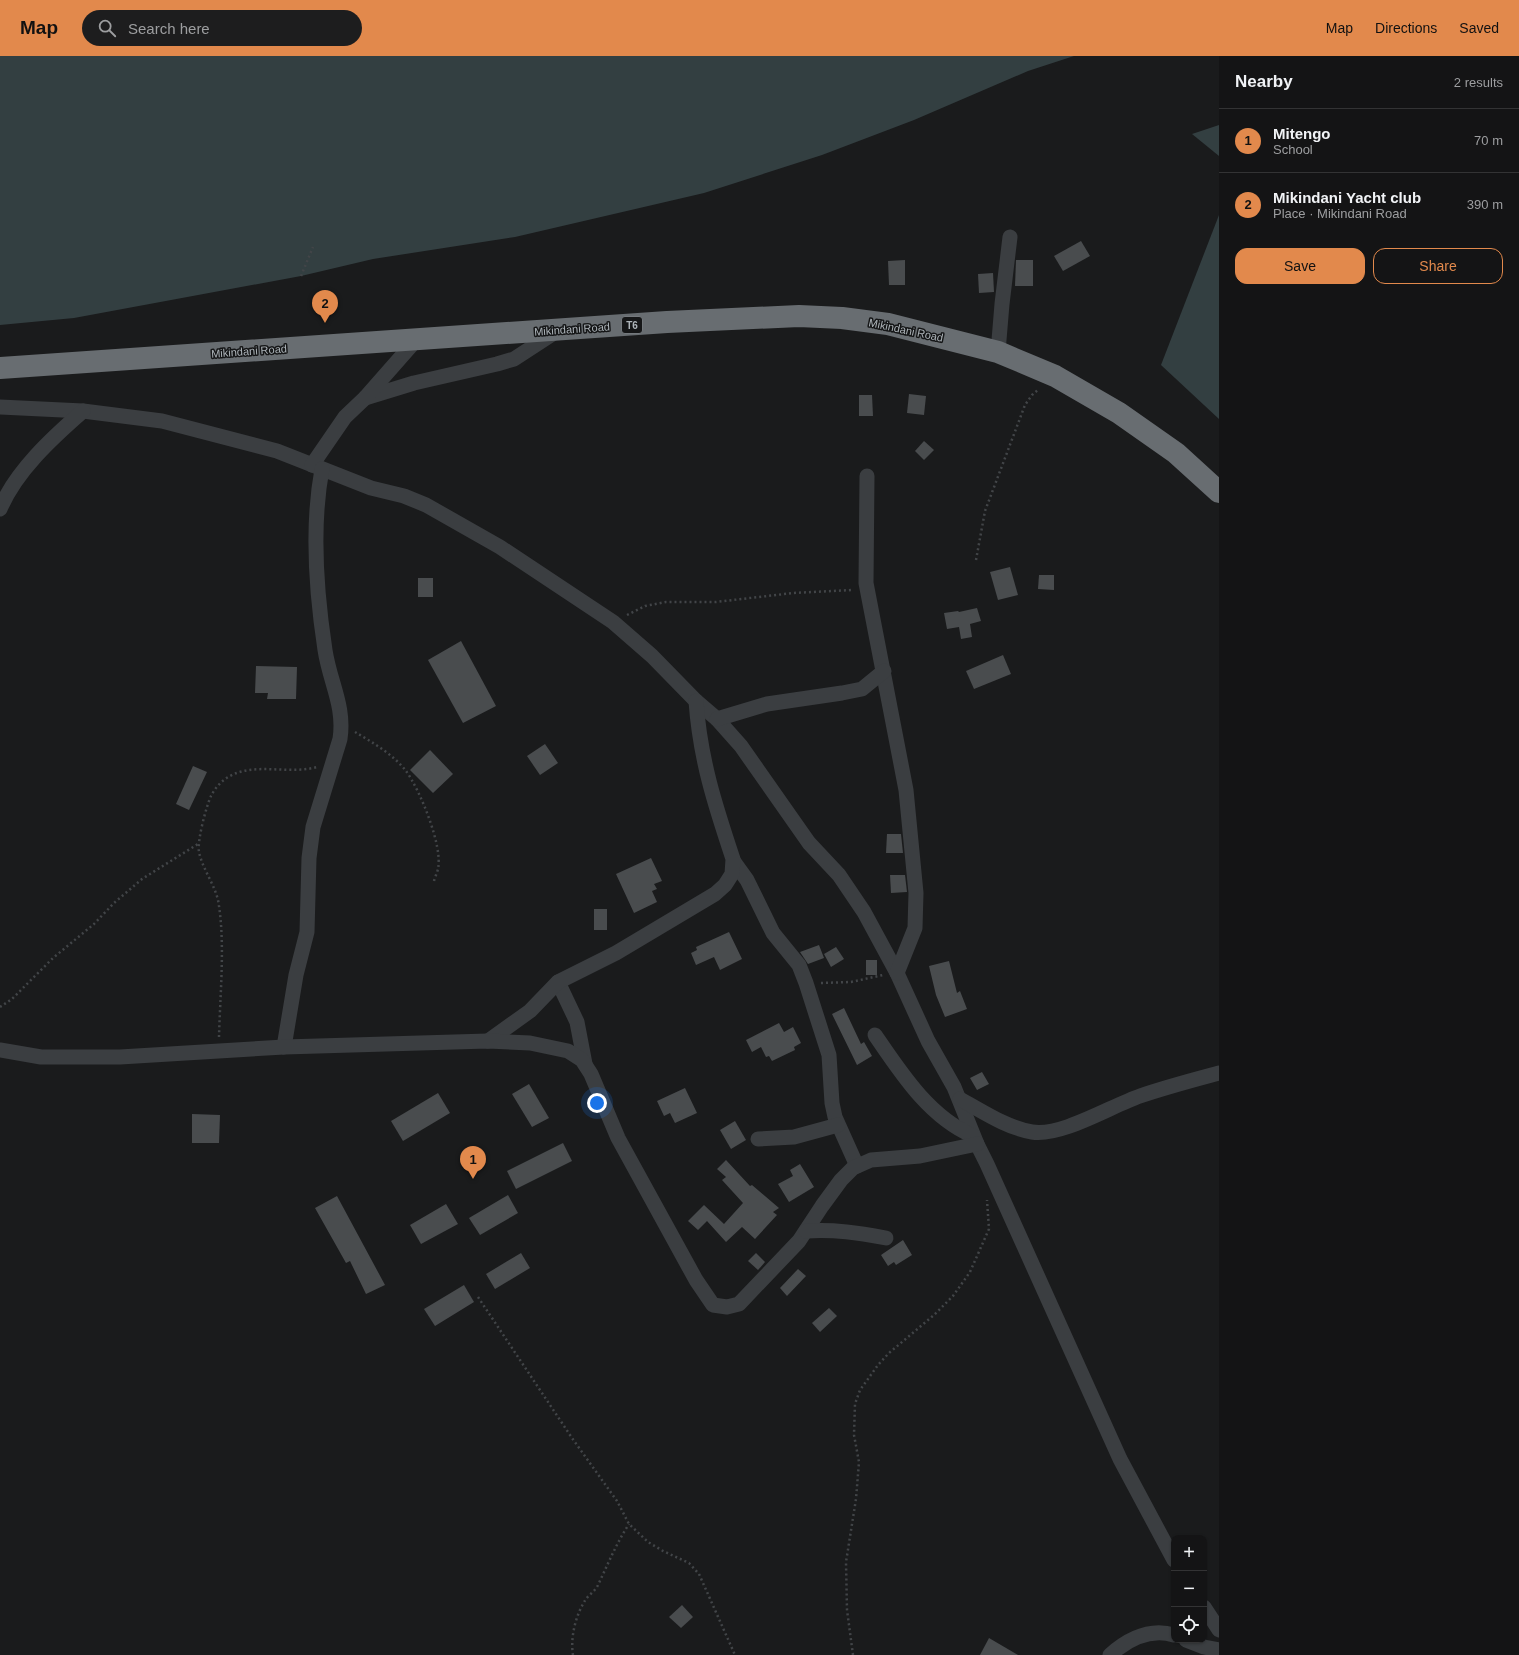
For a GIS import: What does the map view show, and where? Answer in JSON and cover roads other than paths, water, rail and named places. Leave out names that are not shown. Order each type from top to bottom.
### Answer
[{"type":"highway","name":"Mikindani Road","points":[[0,368],[667,322],[799,316],[842,318],[888,324],[998,352],[1056,376],[1119,413],[1176,453],[1219,492]]},
{"type":"street","points":[[998,352],[1010,237]]},
{"type":"street","points":[[365,398],[414,383],[497,364],[514,358],[558,330]]},
{"type":"street","points":[[284,1047],[296,976],[307,932],[309,858],[313,827],[342,725],[342,713],[329,673],[318,588],[315,527],[317,467],[345,417],[365,398],[416,340]]},
{"type":"street","points":[[0,407],[83,411],[169,422],[277,451],[371,488],[404,496],[432,508],[500,547],[613,622],[652,656],[696,701],[717,719],[740,746],[809,843],[839,875],[864,912],[897,973],[928,1041],[948,1074],[960,1099],[975,1140],[1120,1459],[1171,1554]]},
{"type":"street","points":[[0,509],[34,457],[83,411]]},
{"type":"street","points":[[867,476],[867,590],[906,790],[916,893],[915,928],[897,973]]},
{"type":"street","points":[[717,719],[767,704],[862,689],[884,671]]},
{"type":"street","points":[[696,701],[698,729],[711,794],[734,862],[747,880],[773,933],[799,965],[829,1055],[832,1103],[838,1125],[857,1166]]},
{"type":"street","points":[[488,1041],[530,1011],[558,982],[616,953],[715,894],[729,879],[733,870],[734,862]]},
{"type":"street","points":[[558,982],[577,1022],[585,1064],[591,1074],[622,1145],[696,1280],[713,1305],[727,1307],[739,1304],[806,1231],[841,1180],[857,1166],[871,1160],[920,1156],[975,1140]]},
{"type":"street","points":[[875,1035],[918,1094],[949,1123],[975,1140]]},
{"type":"street","points":[[0,1050],[28,1056],[69,1058],[135,1057],[284,1047],[516,1041],[551,1046],[568,1051],[585,1064]]},
{"type":"street","points":[[960,1099],[1018,1128],[1032,1132],[1044,1132],[1070,1126],[1142,1095],[1219,1073]]},
{"type":"street","points":[[758,1139],[794,1137],[838,1125]]},
{"type":"street","points":[[806,1231],[848,1231],[886,1238]]},
{"type":"street","points":[[1207,1612],[1219,1630]]},
{"type":"street","points":[[1110,1655],[1126,1642],[1149,1633],[1165,1632],[1171,1633]]},
{"type":"street","points":[[1194,1643],[1219,1650]]},
{"type":"place","name":"Mikindani Yacht club","points":[[325,323]]},
{"type":"place","name":"Mitengo","points":[[473,1179]]}]
